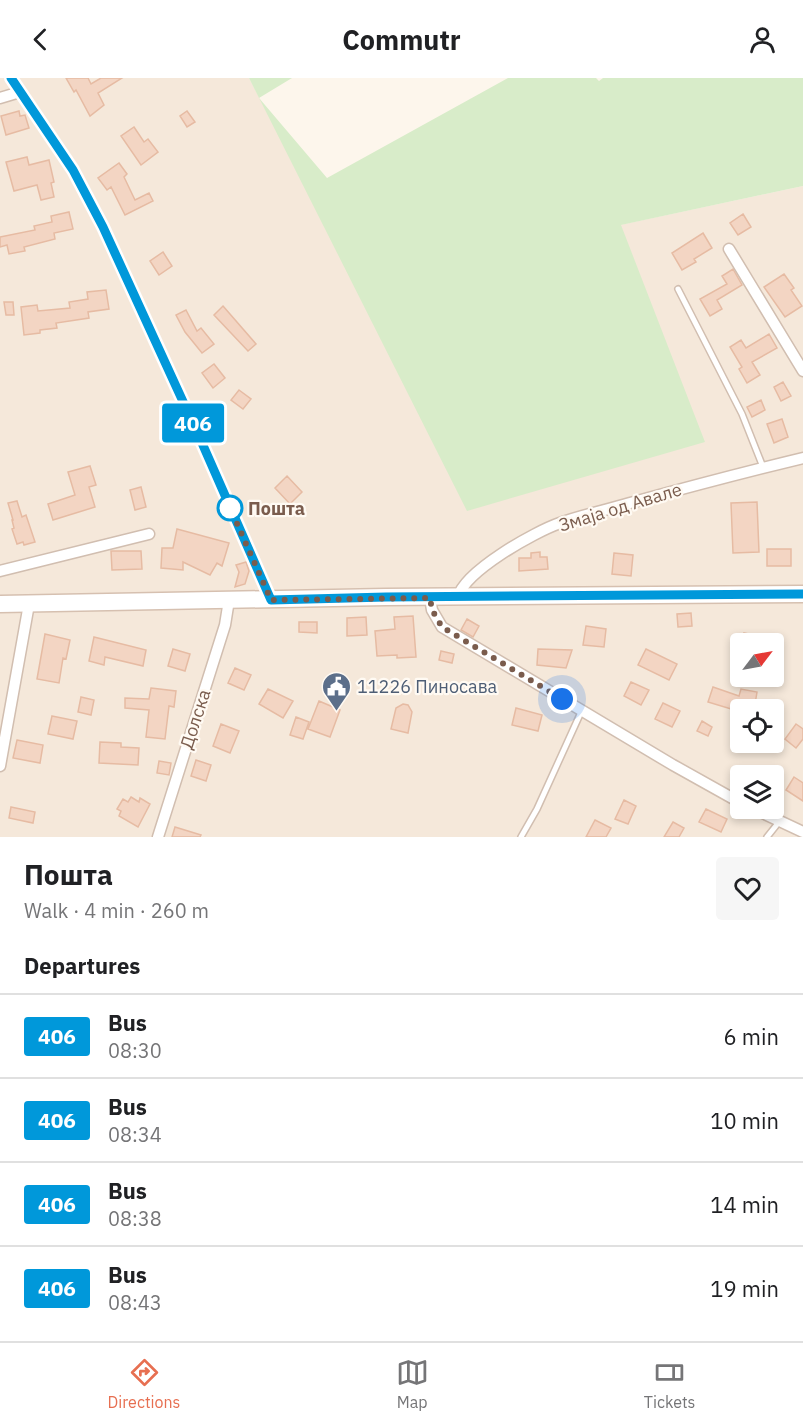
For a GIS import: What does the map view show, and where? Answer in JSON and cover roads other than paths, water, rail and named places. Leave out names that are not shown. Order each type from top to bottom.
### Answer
[{"type":"main road","points":[[0,603],[803,594]]},
{"type":"street","points":[[10,78],[73,170],[103,227],[271,600]]},
{"type":"street","points":[[0,98],[20,92]]},
{"type":"street","points":[[729,249],[803,371]]},
{"type":"street","name":"Змаја од Авале","points":[[459,597],[463,586],[503,553],[558,523],[734,474],[803,458]]},
{"type":"street","points":[[0,571],[149,534]]},
{"type":"street","points":[[430,598],[432,610],[442,627],[730,797]]},
{"type":"street","name":"Долска","points":[[158,837],[225,625],[229,600]]},
{"type":"street","points":[[0,766],[28,604]]},
{"type":"street","points":[[773,819],[803,832]]},
{"type":"lane","points":[[678,289],[742,414],[763,467]]},
{"type":"lane","points":[[521,837],[537,809],[582,710]]},
{"type":"lane","points":[[767,837],[779,822]]},
{"type":"place","name":"Пошта","points":[[230,508]]},
{"type":"place","name":"11226 Пиносава","points":[[336,712]]}]
